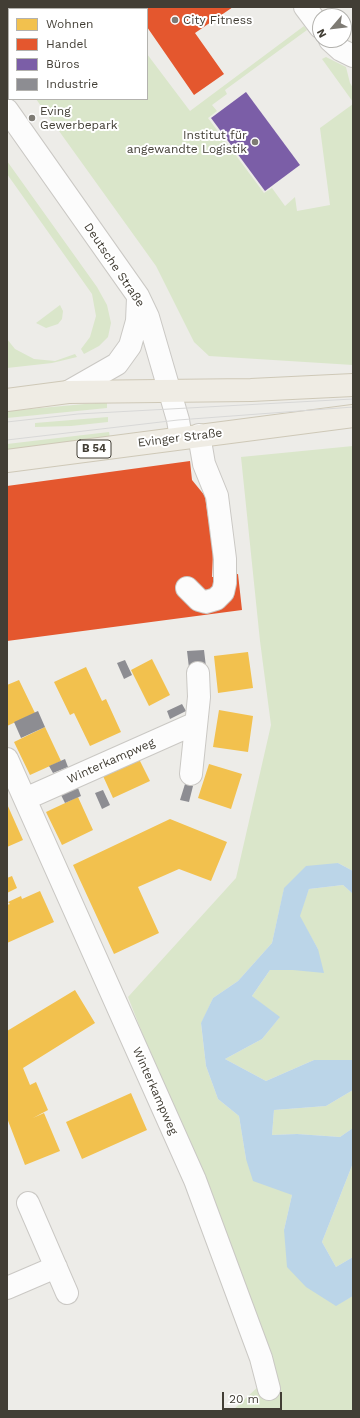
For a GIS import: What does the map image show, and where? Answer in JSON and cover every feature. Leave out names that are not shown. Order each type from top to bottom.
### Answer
[{"type":"main road","points":[[7,400],[68,392],[251,390],[353,385]]},
{"type":"main road","name":"Evinger Straße","points":[[7,461],[353,416]]},
{"type":"street","points":[[305,7],[312,16]]},
{"type":"street","points":[[339,48],[353,56]]},
{"type":"street","name":"Deutsche Straße","points":[[7,110],[138,296],[148,317],[169,391],[204,464],[217,496],[225,559],[225,583],[223,592],[216,599],[206,602],[199,600],[187,588]]},
{"type":"street","points":[[68,392],[117,364],[130,346],[137,321],[138,296]]},
{"type":"street","points":[[191,774],[200,697],[198,673]]},
{"type":"street","name":"Winterkampweg","points":[[25,799],[196,723]]},
{"type":"street","name":"Winterkampweg","points":[[7,759],[195,1180],[261,1358],[269,1389]]},
{"type":"street","points":[[28,1203],[67,1293]]},
{"type":"street","points":[[7,1288],[56,1267]]},
{"type":"green space","points":[[304,26],[307,30],[225,90],[227,94],[212,105],[217,111],[208,118],[264,193],[272,188],[285,206],[295,197],[297,211],[330,205],[320,128],[353,104],[353,365],[209,356],[194,342],[156,266],[37,100],[148,100],[148,55],[190,111]]},
{"type":"green space","points":[[326,57],[346,67],[350,83],[353,88],[353,102],[322,59]]},
{"type":"green space","points":[[7,161],[97,287],[107,305],[111,323],[108,337],[99,346],[84,354],[81,349],[90,337],[96,316],[92,294],[7,174]]},
{"type":"green space","points":[[60,305],[63,311],[62,319],[58,324],[46,328],[36,323]]},
{"type":"green space","points":[[7,339],[15,349],[34,359],[55,361],[75,354],[77,357],[52,363],[7,368]]},
{"type":"green space","points":[[107,402],[107,408],[7,418],[7,411]]},
{"type":"green space","points":[[108,417],[108,422],[71,426],[35,427],[35,423]]},
{"type":"green space","points":[[109,432],[110,438],[7,451],[7,444]]},
{"type":"green space","points":[[353,446],[353,871],[338,863],[284,889],[272,943],[238,981],[213,998],[201,1024],[206,1066],[218,1099],[239,1116],[246,1159],[292,1195],[284,1230],[336,1305],[353,1296],[353,1411],[232,1411],[275,1371],[128,997],[236,878],[271,725],[260,641],[241,457]]},
{"type":"green space","points":[[343,885],[353,894],[353,1060],[314,1060],[266,1081],[225,1059],[262,1039],[279,1018],[252,996],[270,970],[293,970],[318,949],[299,916],[309,889]]},
{"type":"green space","points":[[353,1090],[353,1128],[340,1137],[297,1134],[272,1135],[274,1110],[326,1106]]},
{"type":"green space","points":[[353,1163],[353,1257],[336,1267],[322,1242]]},
{"type":"water","points":[[338,863],[353,871],[353,894],[343,885],[309,889],[300,916],[318,949],[324,973],[293,970],[270,970],[252,996],[280,1017],[262,1039],[225,1059],[266,1081],[314,1060],[353,1060],[353,1090],[326,1106],[274,1110],[272,1135],[297,1134],[340,1137],[353,1128],[353,1163],[322,1242],[336,1267],[353,1257],[353,1296],[336,1306],[306,1287],[287,1267],[284,1230],[292,1195],[253,1181],[246,1159],[239,1116],[218,1099],[206,1066],[201,1023],[213,998],[238,981],[272,943],[284,888],[306,866]]},
{"type":"building: Wohnen","points":[[248,652],[253,688],[218,693],[214,656]]},
{"type":"building: Wohnen","points":[[152,659],[170,695],[149,706],[131,670]]},
{"type":"building: Wohnen","points":[[86,667],[102,701],[106,699],[121,732],[90,746],[74,713],[70,715],[54,682]]},
{"type":"building: Wohnen","points":[[19,680],[35,713],[7,726],[7,685]]},
{"type":"building: Wohnen","points":[[219,710],[253,716],[248,752],[213,747]]},
{"type":"building: Wohnen","points":[[45,727],[61,761],[30,775],[14,742]]},
{"type":"building: Wohnen","points":[[139,759],[150,781],[113,798],[103,776]]},
{"type":"building: Wohnen","points":[[209,764],[242,774],[231,809],[198,798]]},
{"type":"building: Wohnen","points":[[78,797],[93,830],[62,845],[46,812]]},
{"type":"building: Wohnen","points":[[7,804],[23,840],[7,847]]},
{"type":"building: Wohnen","points":[[170,819],[227,842],[211,881],[179,869],[138,887],[159,933],[114,954],[73,865]]},
{"type":"building: Wohnen","points":[[12,876],[17,888],[7,893],[7,878]]},
{"type":"building: Wohnen","points":[[40,891],[54,922],[7,943],[7,905],[10,904],[8,902],[21,896],[22,899]]},
{"type":"building: Wohnen","points":[[75,990],[95,1023],[23,1068],[30,1085],[36,1082],[48,1110],[33,1118],[44,1113],[60,1151],[25,1165],[7,1118],[7,1031]]},
{"type":"building: Wohnen","points":[[131,1093],[147,1130],[82,1159],[66,1122]]},
{"type":"building: Handel","points":[[233,7],[195,33],[224,74],[194,95],[148,28],[148,8],[134,8]]},
{"type":"building: Handel","points":[[190,461],[192,480],[205,496],[213,552],[212,577],[238,574],[242,610],[7,641],[7,486]]},
{"type":"building: Büros","name":"Institut für angewandte Logistik","points":[[246,92],[300,165],[265,191],[211,118]]},
{"type":"building: Industrie","points":[[204,650],[206,667],[189,668],[187,651]]},
{"type":"building: Industrie","points":[[125,660],[132,675],[124,679],[117,663]]},
{"type":"building: Industrie","points":[[182,704],[186,711],[170,719],[167,711]]},
{"type":"building: Industrie","points":[[38,711],[45,727],[21,738],[14,722]]},
{"type":"building: Industrie","points":[[65,759],[68,767],[53,773],[49,766]]},
{"type":"building: Industrie","points":[[185,784],[193,786],[189,802],[180,800]]},
{"type":"building: Industrie","points":[[78,788],[81,796],[65,803],[61,795]]},
{"type":"building: Industrie","points":[[103,790],[110,805],[102,809],[95,793]]},
{"type":"tram line","points":[[7,422],[78,414],[353,399]]},
{"type":"tram line","points":[[7,440],[178,420],[353,407]]},
{"type":"place","name":"City Fitness","points":[[175,20]]},
{"type":"place","name":"Eving Gewerbepark","points":[[32,118]]},
{"type":"place","name":"Institut für angewandte Logistik","points":[[255,142]]}]
